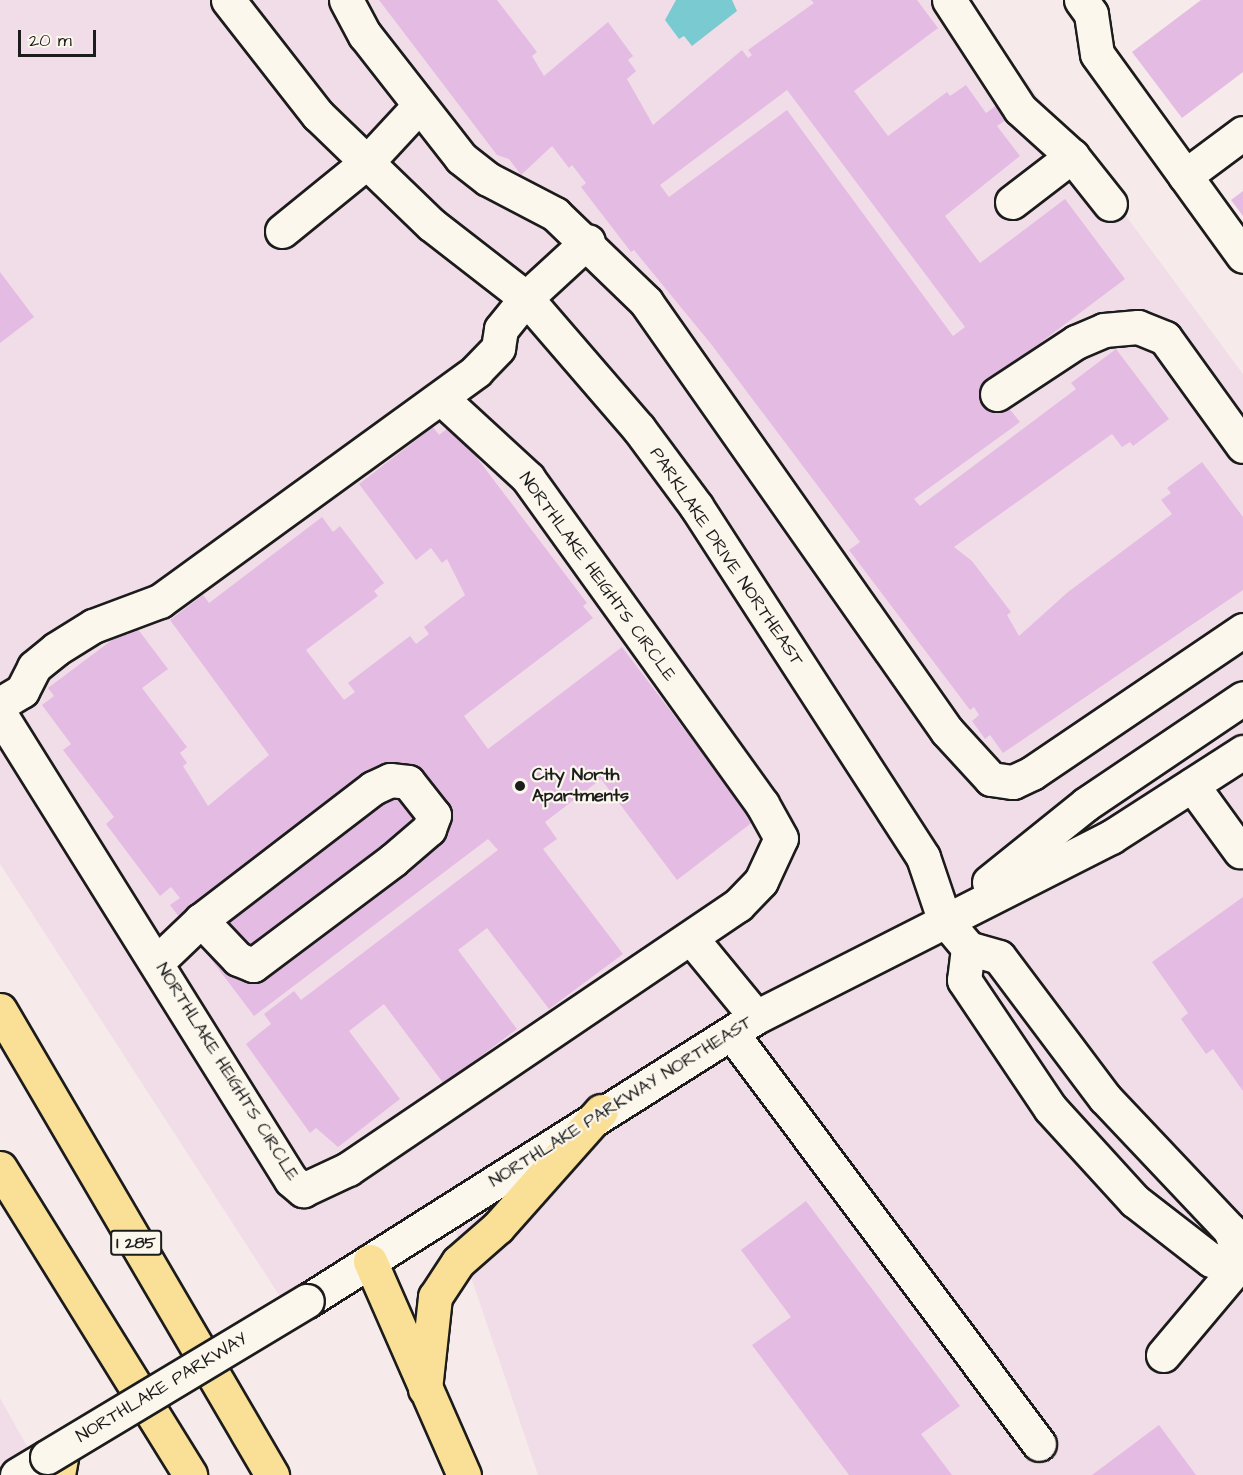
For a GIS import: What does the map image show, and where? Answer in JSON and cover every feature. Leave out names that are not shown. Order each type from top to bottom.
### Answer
[{"type":"highway","name":"I 285","points":[[0,1010],[272,1475]]},
{"type":"highway","points":[[425,1389],[435,1297],[458,1262],[498,1227],[600,1111]]},
{"type":"highway","points":[[0,1168],[190,1475]]},
{"type":"highway","points":[[370,1261],[464,1475]]},
{"type":"street","name":"PARKLAKE DRIVE NORTHEAST","points":[[228,0],[318,115],[432,225],[526,298],[639,429],[696,506],[923,857],[944,920],[968,948]]},
{"type":"street","points":[[346,0],[418,107],[461,158],[488,179],[555,214],[658,299],[947,731],[992,779],[1013,782],[1032,773],[1243,630]]},
{"type":"street","points":[[949,0],[1020,109],[1072,156],[1110,204]]},
{"type":"street","points":[[1094,5],[1097,54],[1243,256]]},
{"type":"street","points":[[282,231],[367,162],[418,107]]},
{"type":"street","points":[[1185,176],[1243,133]]},
{"type":"street","points":[[1012,202],[1072,156]]},
{"type":"street","points":[[0,704],[22,691],[34,667],[56,649],[93,626],[160,601],[449,389],[461,357],[482,335],[501,329],[526,298],[588,240]]},
{"type":"street","points":[[997,393],[1076,342],[1104,330],[1138,327],[1165,338],[1243,446]]},
{"type":"street","name":"NORTHLAKE HEIGHTS CIRCLE","points":[[0,714],[157,962],[291,1180],[303,1190],[348,1169],[691,938],[761,881],[781,838],[528,478],[449,389]]},
{"type":"street","name":"NORTHLAKE PARKWAY NORTHEAST","points":[[944,920],[1086,804],[1243,699]]},
{"type":"street","name":"NORTHLAKE PARKWAY NORTHEAST","points":[[307,1301],[600,1111],[744,1025],[944,920],[1111,837],[1243,752]]},
{"type":"street","points":[[157,962],[201,920],[390,780],[408,782],[434,815],[429,829],[393,860],[253,965],[238,959],[201,920]]},
{"type":"street","points":[[1192,785],[1240,851]]},
{"type":"street","points":[[691,938],[744,1025],[1039,1444]]},
{"type":"street","points":[[968,948],[999,957],[1105,1098],[1230,1230],[1243,1261],[1211,1260],[1135,1201],[1050,1108],[964,980],[968,948]]},
{"type":"street","points":[[1163,1354],[1243,1261]]},
{"type":"street","name":"NORTHLAKE PARKWAY","points":[[17,1475],[56,1460],[307,1301]]},
{"type":"shaded area","points":[[0,0],[966,0],[1243,374],[1243,1475],[538,1475],[448,1209],[288,1309],[0,864]]},
{"type":"shaded area","points":[[0,1398],[42,1473],[40,1475],[0,1475]]},
{"type":"water","points":[[676,0],[732,0],[737,11],[692,46],[684,36],[679,39],[665,20]]},
{"type":"building","points":[[379,0],[497,0],[537,52],[532,56],[544,76],[608,22],[633,56],[628,60],[636,71],[627,79],[653,125],[742,50],[748,58],[752,55],[748,50],[814,3],[811,0],[917,0],[938,28],[854,91],[888,136],[947,92],[950,96],[966,85],[986,113],[997,105],[1007,119],[997,126],[1020,156],[945,216],[980,263],[1065,199],[1125,279],[988,382],[1020,422],[914,499],[920,506],[1076,389],[1071,383],[1116,349],[1169,419],[1133,446],[1130,442],[1122,447],[1112,434],[954,547],[972,561],[1011,612],[1007,615],[1019,636],[1068,592],[1172,514],[1161,500],[1171,493],[1167,488],[1202,462],[1243,517],[1243,590],[1003,753],[990,735],[985,739],[972,721],[979,715],[974,707],[970,710],[849,550],[860,542],[711,344],[634,250],[631,252],[581,187],[586,183],[572,165],[569,168],[552,146],[521,175],[509,159],[497,155]],"holes":[[[787,90],[965,327],[953,336],[787,110],[669,197],[660,185]]]},
{"type":"building","points":[[1201,0],[1243,0],[1243,72],[1182,118],[1132,52]]},
{"type":"building","points":[[1243,191],[1243,216],[1231,200]]},
{"type":"building","points":[[0,272],[34,317],[0,343]]},
{"type":"building","name":"City North Apartments","points":[[452,425],[587,603],[583,606],[593,618],[464,716],[488,749],[622,647],[754,821],[677,880],[601,779],[545,822],[557,839],[543,849],[623,954],[549,1009],[487,928],[458,950],[517,1029],[444,1084],[384,1004],[349,1031],[400,1099],[338,1147],[316,1128],[310,1133],[246,1044],[271,1024],[264,1014],[294,991],[301,1000],[498,850],[488,839],[254,1016],[170,905],[180,898],[171,887],[160,896],[106,824],[114,817],[63,750],[71,744],[42,705],[54,696],[48,688],[124,631],[127,635],[137,628],[168,669],[142,688],[187,747],[180,753],[187,763],[183,766],[208,806],[269,755],[170,620],[203,595],[209,603],[322,517],[333,532],[340,526],[384,583],[374,591],[378,596],[306,650],[344,700],[355,692],[348,683],[410,636],[416,644],[429,634],[424,627],[465,595],[447,559],[442,563],[431,548],[416,560],[359,484],[433,427],[439,435]]},
{"type":"building","points":[[1243,897],[1243,1091],[1213,1049],[1206,1054],[1181,1019],[1188,1013],[1152,962]]},
{"type":"building","points":[[806,1201],[960,1406],[921,1434],[952,1475],[849,1475],[752,1345],[791,1317],[741,1250]]},
{"type":"building","points":[[1159,1425],[1196,1475],[1092,1475]]},
{"type":"place","name":"City North Apartments","points":[[520,786]]}]
